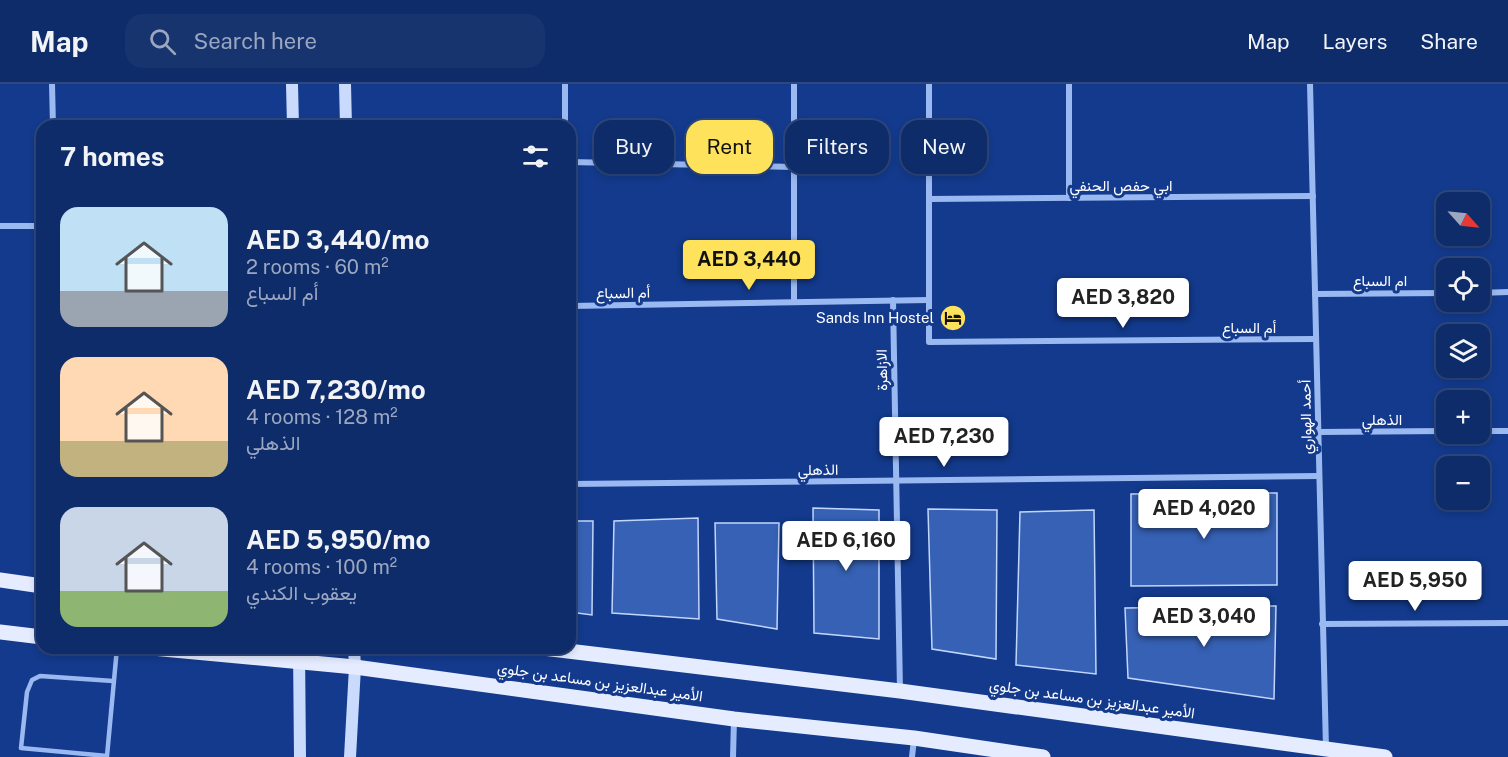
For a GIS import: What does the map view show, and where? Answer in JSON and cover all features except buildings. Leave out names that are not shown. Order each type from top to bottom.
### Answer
[{"type":"main road","points":[[292,84],[293,120]]},
{"type":"main road","points":[[345,84],[346,120]]},
{"type":"main road","points":[[0,580],[36,585]]},
{"type":"main road","points":[[0,632],[36,636]]},
{"type":"main road","name":"الأمير عبدالعزيز بن مساعد بن جلوي","points":[[576,652],[900,691],[1385,757]]},
{"type":"main road","name":"الأمير عبدالعزيز بن مساعد بن جلوي","points":[[278,654],[299,655],[355,667],[734,719],[914,738],[1043,757]]},
{"type":"main road","points":[[350,757],[354,654]]},
{"type":"main road","points":[[299,655],[300,757]]},
{"type":"street","points":[[52,84],[52,120]]},
{"type":"street","points":[[565,84],[565,120]]},
{"type":"street","points":[[794,84],[794,120]]},
{"type":"street","points":[[929,84],[929,300]]},
{"type":"street","points":[[1069,84],[1069,198]]},
{"type":"street","name":"أحمد الهواري","points":[[1310,84],[1326,749]]},
{"type":"street","points":[[576,162],[785,167]]},
{"type":"street","points":[[794,174],[794,302]]},
{"type":"street","name":"ابي حفص الحنفي","points":[[929,199],[1313,196]]},
{"type":"street","points":[[0,226],[36,226]]},
{"type":"street","points":[[1490,293],[1508,292]]},
{"type":"street","name":"ام السباع","points":[[1315,294],[1436,293]]},
{"type":"street","name":"الازاهرة","points":[[893,300],[900,691]]},
{"type":"street","name":"أم السباع","points":[[576,306],[929,300],[929,342],[1316,339]]},
{"type":"street","points":[[1490,431],[1508,430]]},
{"type":"street","name":"الذهلي","points":[[1318,432],[1436,431]]},
{"type":"street","name":"الذهلي","points":[[576,484],[1319,476]]},
{"type":"street","points":[[1322,624],[1508,623]]},
{"type":"street","points":[[733,757],[734,719]]},
{"type":"street","points":[[912,757],[914,738]]},
{"type":"lane","points":[[113,681],[40,676],[32,680],[27,692],[21,748],[107,756],[116,654]]},
{"type":"place","name":"Sands Inn Hostel","points":[[953,318]]}]
